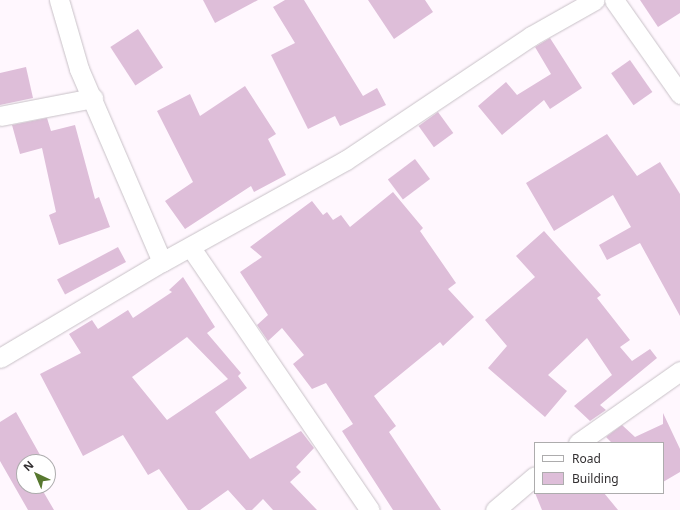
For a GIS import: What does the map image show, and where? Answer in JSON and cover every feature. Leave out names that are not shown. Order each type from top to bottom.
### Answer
[{"type":"street","points":[[58,0],[79,69],[94,98],[162,262]]},
{"type":"street","points":[[0,358],[162,262],[191,248],[346,160],[531,36],[595,0]]},
{"type":"street","points":[[614,0],[680,94]]},
{"type":"street","points":[[0,116],[94,98]]},
{"type":"street","points":[[191,248],[370,510]]},
{"type":"street","points":[[579,442],[680,371]]},
{"type":"street","points":[[495,510],[534,477]]},
{"type":"building","points":[[203,0],[258,0],[215,23]]},
{"type":"building","points":[[285,0],[304,0],[363,96],[377,88],[386,105],[340,126],[335,116],[308,129],[271,55],[295,43],[273,7]]},
{"type":"building","points":[[368,0],[425,0],[433,12],[394,39]]},
{"type":"building","points":[[640,0],[680,0],[680,13],[658,27]]},
{"type":"building","points":[[138,29],[163,68],[135,86],[110,47]]},
{"type":"building","points":[[550,38],[582,88],[550,109],[544,100],[502,135],[478,106],[506,82],[517,95],[551,74],[535,47]]},
{"type":"building","points":[[630,60],[652,92],[634,105],[611,73]]},
{"type":"building","points":[[26,67],[33,98],[0,105],[0,73]]},
{"type":"building","points":[[245,86],[276,134],[268,139],[286,175],[254,192],[251,186],[185,229],[165,201],[193,182],[157,111],[190,94],[200,116]]},
{"type":"building","points":[[438,112],[453,133],[434,147],[419,126]]},
{"type":"building","points":[[47,118],[51,131],[75,125],[95,199],[99,197],[110,227],[59,245],[49,215],[56,212],[42,148],[20,154],[12,125]]},
{"type":"building","points":[[607,134],[637,176],[660,162],[680,194],[680,316],[640,243],[607,260],[599,245],[631,227],[613,195],[554,231],[526,183]]},
{"type":"building","points":[[415,159],[430,179],[403,199],[388,179]]},
{"type":"building","points":[[393,192],[423,228],[420,231],[456,283],[448,289],[474,317],[443,346],[440,342],[374,396],[396,426],[389,432],[441,510],[393,510],[342,431],[353,424],[326,383],[312,389],[293,364],[304,355],[282,328],[268,341],[257,325],[268,315],[240,272],[262,257],[250,247],[312,201],[323,215],[327,212],[333,220],[341,215],[350,227]]},
{"type":"building","points":[[544,231],[601,295],[597,298],[630,340],[620,347],[632,361],[650,349],[657,358],[600,405],[606,410],[590,421],[574,406],[612,375],[587,338],[548,375],[567,391],[545,417],[488,368],[507,346],[485,320],[535,277],[516,256]]},
{"type":"building","points":[[118,247],[126,262],[65,294],[57,279]]},
{"type":"building","points":[[183,277],[215,327],[207,333],[241,373],[238,376],[247,388],[215,412],[250,459],[301,431],[314,448],[296,467],[301,472],[290,482],[317,510],[273,510],[263,499],[252,510],[246,510],[228,490],[200,510],[188,510],[159,469],[148,475],[123,435],[83,456],[40,374],[81,353],[69,334],[92,320],[98,329],[128,310],[133,318],[172,292],[169,290]],"holes":[[[187,337],[228,379],[167,420],[132,377]]]},
{"type":"building","points":[[16,412],[40,454],[16,454],[16,489],[0,461],[0,422]]},
{"type":"building","points":[[663,413],[680,449],[680,472],[664,481],[664,442],[611,442],[606,437],[622,425],[635,437],[663,424]]},
{"type":"building","points":[[19,494],[45,494],[54,510],[28,510]]},
{"type":"building","points":[[535,494],[605,494],[618,510],[542,510]]}]
